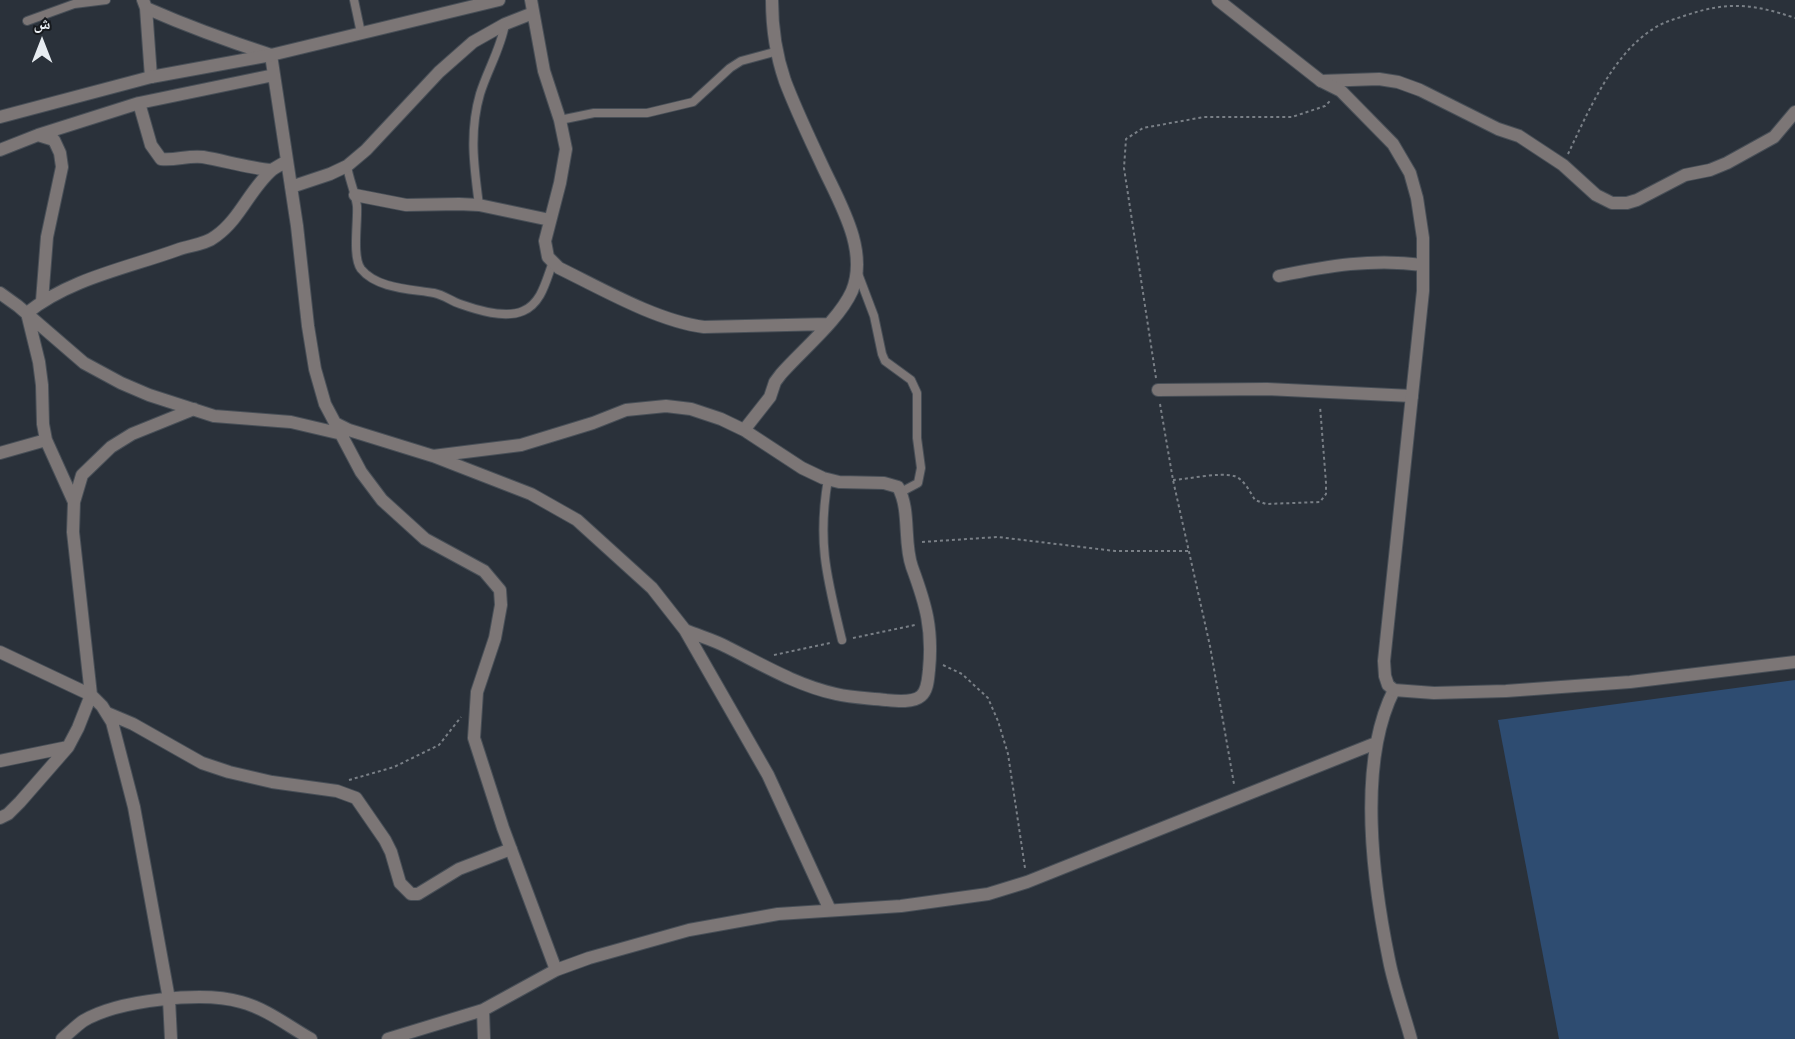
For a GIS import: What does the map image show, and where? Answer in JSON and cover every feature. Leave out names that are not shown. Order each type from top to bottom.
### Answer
[{"type":"street","points":[[0,117],[151,77],[271,55],[499,0]]},
{"type":"street","points":[[531,0],[544,71],[560,120],[566,149],[560,183],[544,241],[548,257],[559,267],[606,290],[685,324],[704,327],[828,324]]},
{"type":"street","points":[[744,430],[770,397],[775,382],[781,374],[844,304],[852,290],[857,271],[850,230],[784,79],[773,20],[772,0]]},
{"type":"street","points":[[1218,0],[1321,81],[1341,91],[1393,144],[1410,173],[1417,198],[1423,238],[1423,291],[1384,661],[1388,685],[1394,690],[1434,693],[1506,691],[1630,682],[1795,662]]},
{"type":"street","points":[[151,77],[144,4],[224,40],[271,55]]},
{"type":"street","points":[[291,187],[347,166],[366,150],[439,72],[473,42],[504,24],[533,13]]},
{"type":"street","points":[[271,55],[315,369],[326,404],[361,472],[382,500],[425,539],[484,571],[500,590],[501,605],[495,638],[477,692],[474,738],[511,849],[556,970]]},
{"type":"street","points":[[0,150],[38,135],[140,103],[274,75]]},
{"type":"street","points":[[1321,81],[1379,79],[1398,82],[1420,90],[1498,129],[1519,136],[1563,165],[1596,195],[1612,203],[1637,200],[1685,175],[1710,170],[1727,163],[1774,137],[1795,112]]},
{"type":"street","points":[[140,103],[151,145],[155,154],[161,159],[201,157],[250,168],[272,170]]},
{"type":"street","points":[[38,135],[54,140],[60,153],[62,167],[47,237],[42,301]]},
{"type":"street","points":[[27,313],[42,301],[77,284],[179,249],[207,242],[216,237],[233,220],[272,170],[287,161]]},
{"type":"street","points":[[355,195],[406,205],[479,205],[550,220]]},
{"type":"street","points":[[1278,276],[1354,263],[1399,261],[1423,265]]},
{"type":"street","points":[[0,293],[27,313],[84,363],[149,395],[214,416],[291,422],[359,434],[434,456],[531,494],[577,520],[652,588],[685,630],[768,775],[830,910]]},
{"type":"street","points":[[27,313],[39,362],[46,440],[74,502]]},
{"type":"street","points":[[1158,390],[1318,391],[1412,396]]},
{"type":"street","points":[[434,456],[521,445],[593,423],[626,410],[666,406],[691,409],[721,419],[744,430],[802,468],[828,479],[854,483],[895,484],[901,492],[910,563],[923,597],[929,622],[930,658],[926,689],[921,697],[895,701],[837,695],[803,684],[768,669],[726,646],[685,630]]},
{"type":"street","points":[[0,818],[8,814],[20,802],[68,747],[91,695],[73,532],[74,502],[82,475],[111,447],[132,434],[194,409]]},
{"type":"street","points":[[0,453],[46,440]]},
{"type":"street","points":[[0,652],[91,695],[112,722],[134,807],[169,999],[171,1039]]},
{"type":"street","points":[[1394,690],[1386,707],[1376,743],[1371,799],[1374,864],[1389,961],[1411,1039]]},
{"type":"street","points":[[107,713],[134,724],[202,763],[272,782],[337,791],[356,798],[385,840],[400,883],[411,894],[418,894],[459,869],[511,849]]},
{"type":"street","points":[[388,1039],[483,1010],[556,970],[589,958],[689,930],[750,918],[901,906],[988,894],[1027,882],[1376,743]]},
{"type":"street","points":[[0,761],[68,747]]},
{"type":"street","points":[[62,1039],[83,1021],[108,1010],[169,999],[218,999],[240,1002],[258,1008],[311,1039]]},
{"type":"street","points":[[483,1010],[484,1039]]},
{"type":"lane","points":[[27,21],[74,4],[106,0]]},
{"type":"lane","points":[[354,0],[361,33]]},
{"type":"lane","points":[[479,205],[472,149],[472,129],[480,94],[504,24]]},
{"type":"lane","points":[[560,120],[594,113],[647,113],[693,102],[736,65],[755,56],[778,51]]},
{"type":"lane","points":[[347,166],[357,207],[357,258],[360,267],[379,282],[420,292],[435,293],[458,304],[512,314],[525,310],[536,302],[553,262]]},
{"type":"lane","points":[[857,271],[874,316],[885,361],[911,380],[917,393],[917,438],[921,476],[918,483],[901,492]]},
{"type":"lane","points":[[828,479],[823,510],[823,548],[827,580],[842,640]]},
{"type":"path","points":[[1563,165],[1591,106],[1614,69],[1636,43],[1650,31],[1703,9],[1736,5],[1771,9],[1795,18]]},
{"type":"path","points":[[1173,480],[1196,479],[1208,475],[1235,476],[1244,483],[1256,500],[1266,504],[1320,502],[1326,494],[1326,483],[1318,391]]},
{"type":"path","points":[[907,543],[998,537],[1115,551],[1188,551]]},
{"type":"path","points":[[930,658],[962,674],[988,698],[1008,754],[1027,882]]},
{"type":"path","points":[[347,780],[394,766],[439,745],[454,728],[477,692]]},
{"type":"shaded area","points":[[1795,680],[1795,1039],[1559,1039],[1498,720]]}]
